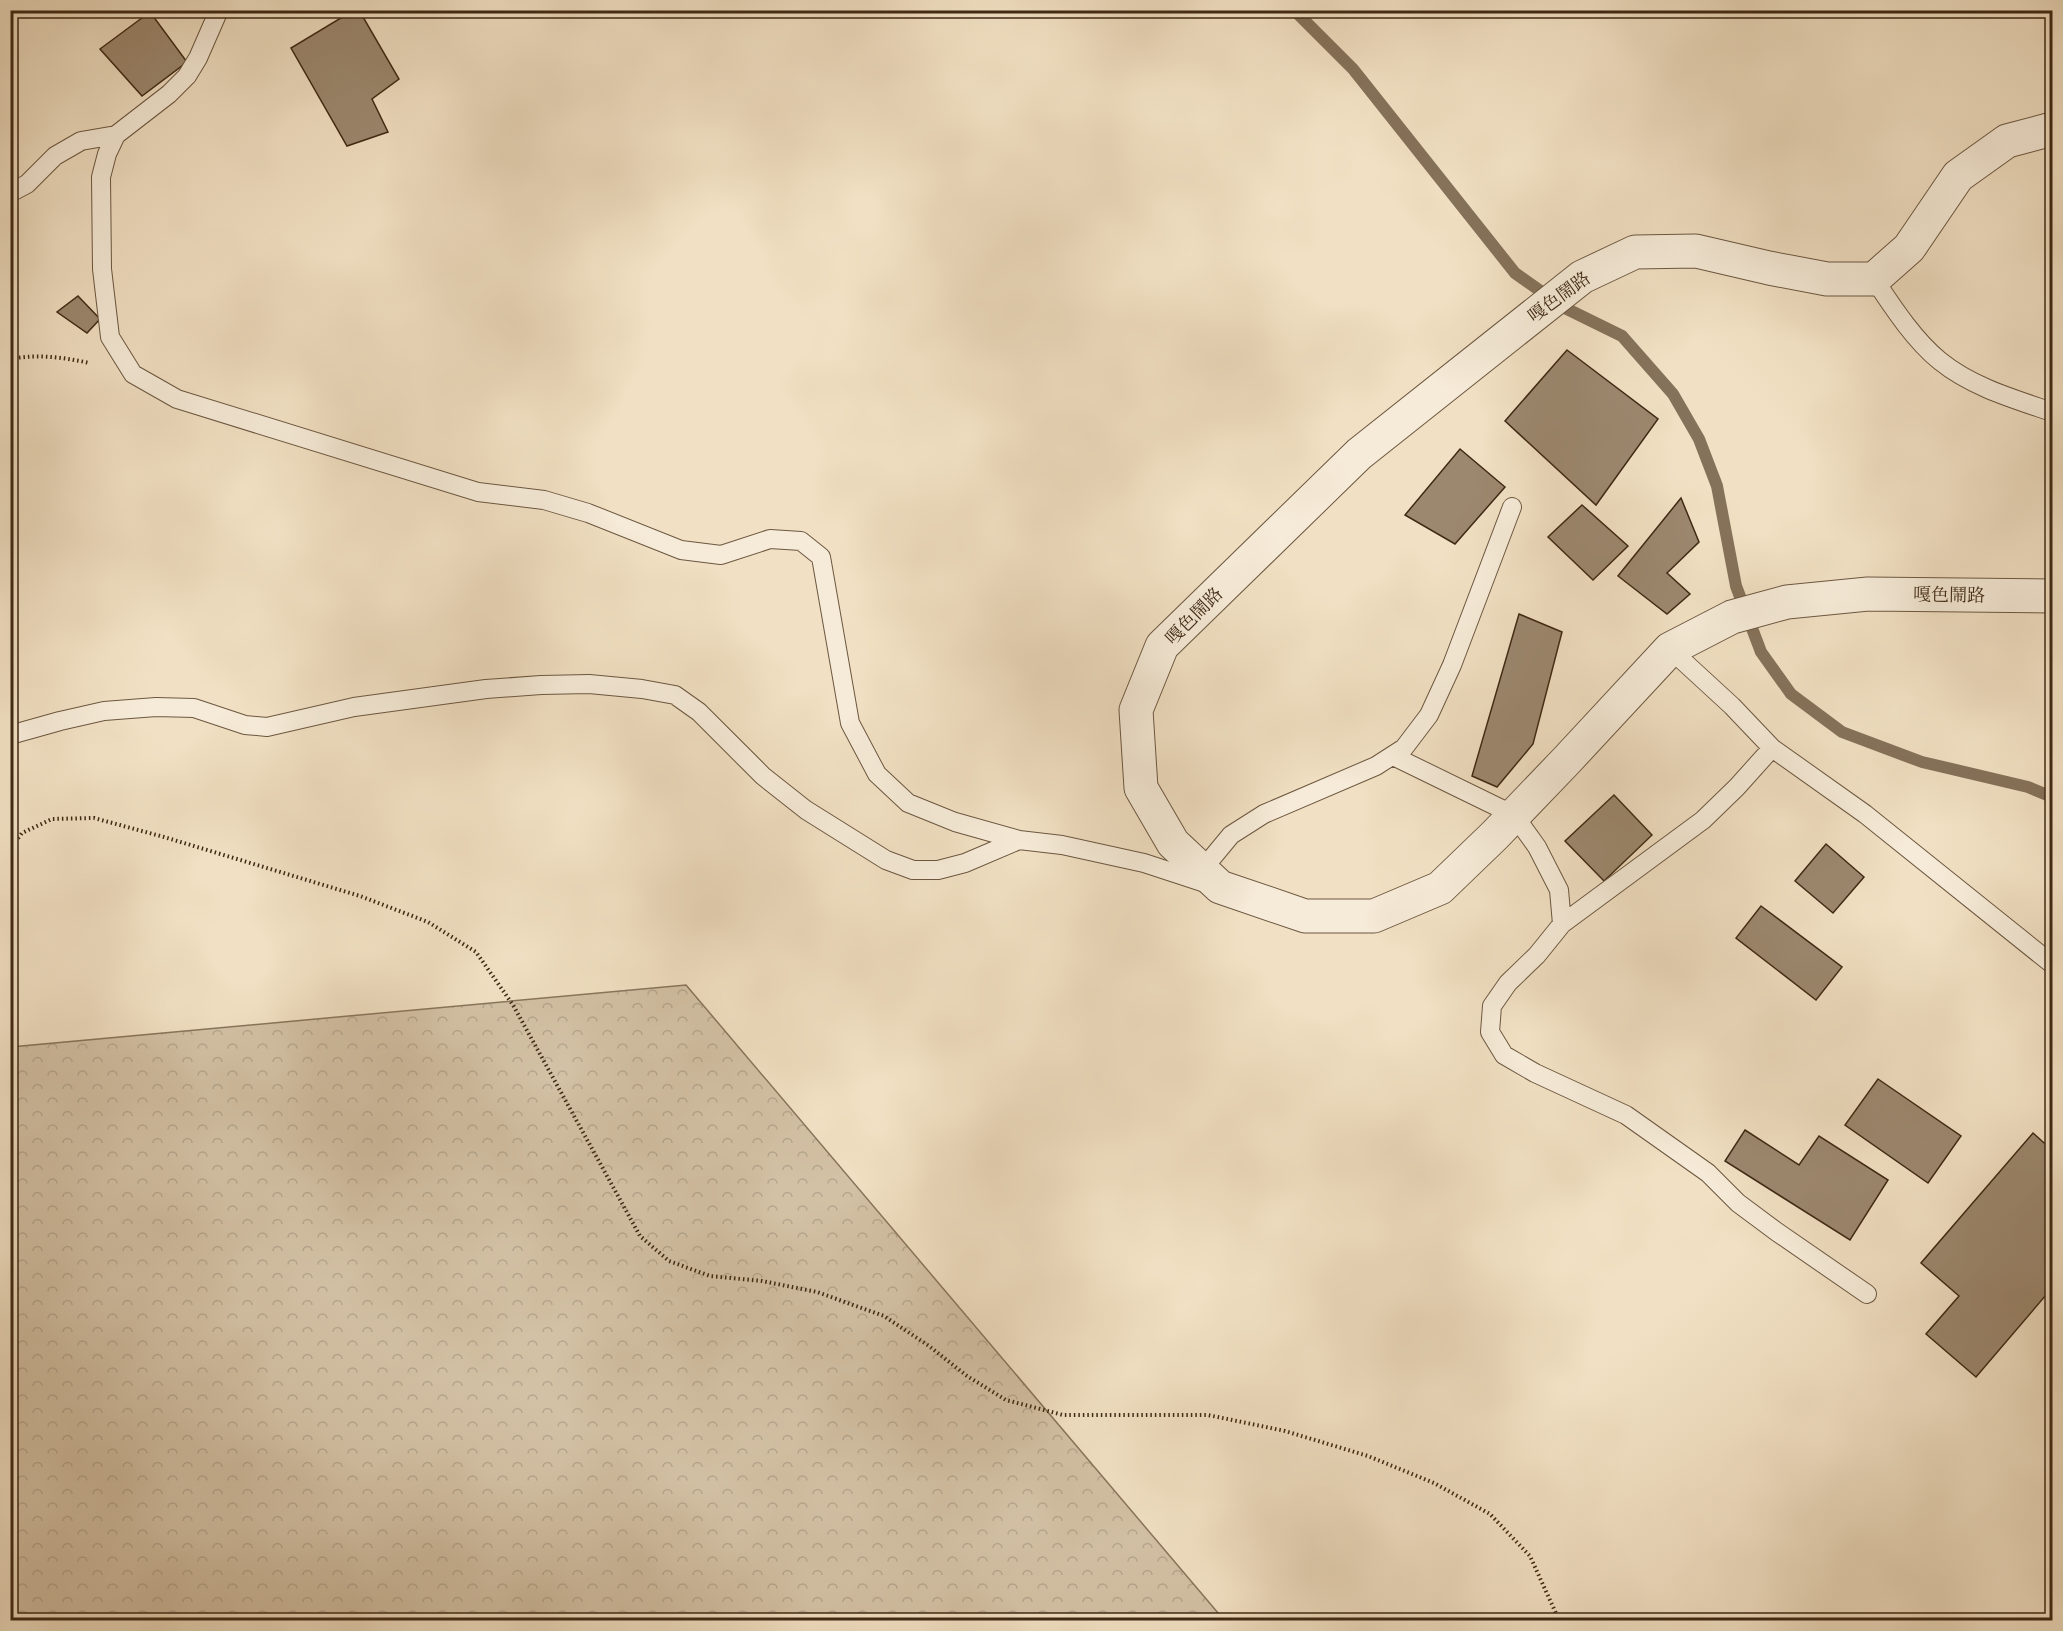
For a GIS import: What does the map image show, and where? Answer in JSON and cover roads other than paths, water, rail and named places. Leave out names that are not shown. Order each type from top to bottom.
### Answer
[{"type":"street","points":[[1874,279],[1909,248],[1958,176],[2007,141],[2052,129]]},
{"type":"street","name":"嘎色鬧路","points":[[1874,279],[1827,279],[1696,251],[1635,252],[1582,277],[1359,454],[1162,646],[1136,710],[1141,788],[1173,843],[1211,879],[1305,916],[1374,916],[1440,888],[1514,815],[1670,649],[1732,617],[1787,602],[1868,594],[2052,596]]},
{"type":"lane","points":[[219,10],[198,58],[187,76],[169,94],[116,135],[107,154],[101,177],[102,269],[110,337],[133,374],[177,399],[478,492],[543,500],[588,513],[681,550],[721,555],[770,539],[801,541],[821,556],[850,723],[877,774],[908,803],[955,822],[1019,840],[1062,845],[1211,879],[1231,835],[1264,814],[1376,766],[1404,748],[1430,715],[1452,665],[1512,507]]},
{"type":"lane","points":[[10,193],[27,184],[55,156],[81,141],[116,135]]},
{"type":"lane","points":[[1874,279],[1904,322],[1940,361],[1988,389],[2052,412]]},
{"type":"lane","points":[[1670,649],[1732,706],[1772,748],[1865,814],[2052,964]]},
{"type":"lane","points":[[10,735],[104,711],[156,706],[194,708],[245,725],[267,727],[354,707],[433,695],[541,685],[589,684],[675,695],[699,712],[763,776],[798,804],[886,860],[913,870],[938,870],[965,863],[1019,840]]},
{"type":"lane","points":[[1772,748],[1703,820],[1562,924],[1537,955],[1508,983],[1492,1006],[1490,1032],[1504,1055],[1535,1073],[1626,1115],[1708,1173],[1738,1203],[1777,1232],[1867,1294]]},
{"type":"lane","points":[[1393,756],[1514,815],[1537,847],[1559,890],[1562,924]]},
{"type":"waterway","points":[[1294,10],[1353,69],[1515,273],[1563,307],[1622,336],[1673,394],[1699,439],[1717,486],[1736,586],[1761,652],[1791,694],[1842,732],[1922,762],[2028,787],[2052,797]]}]
